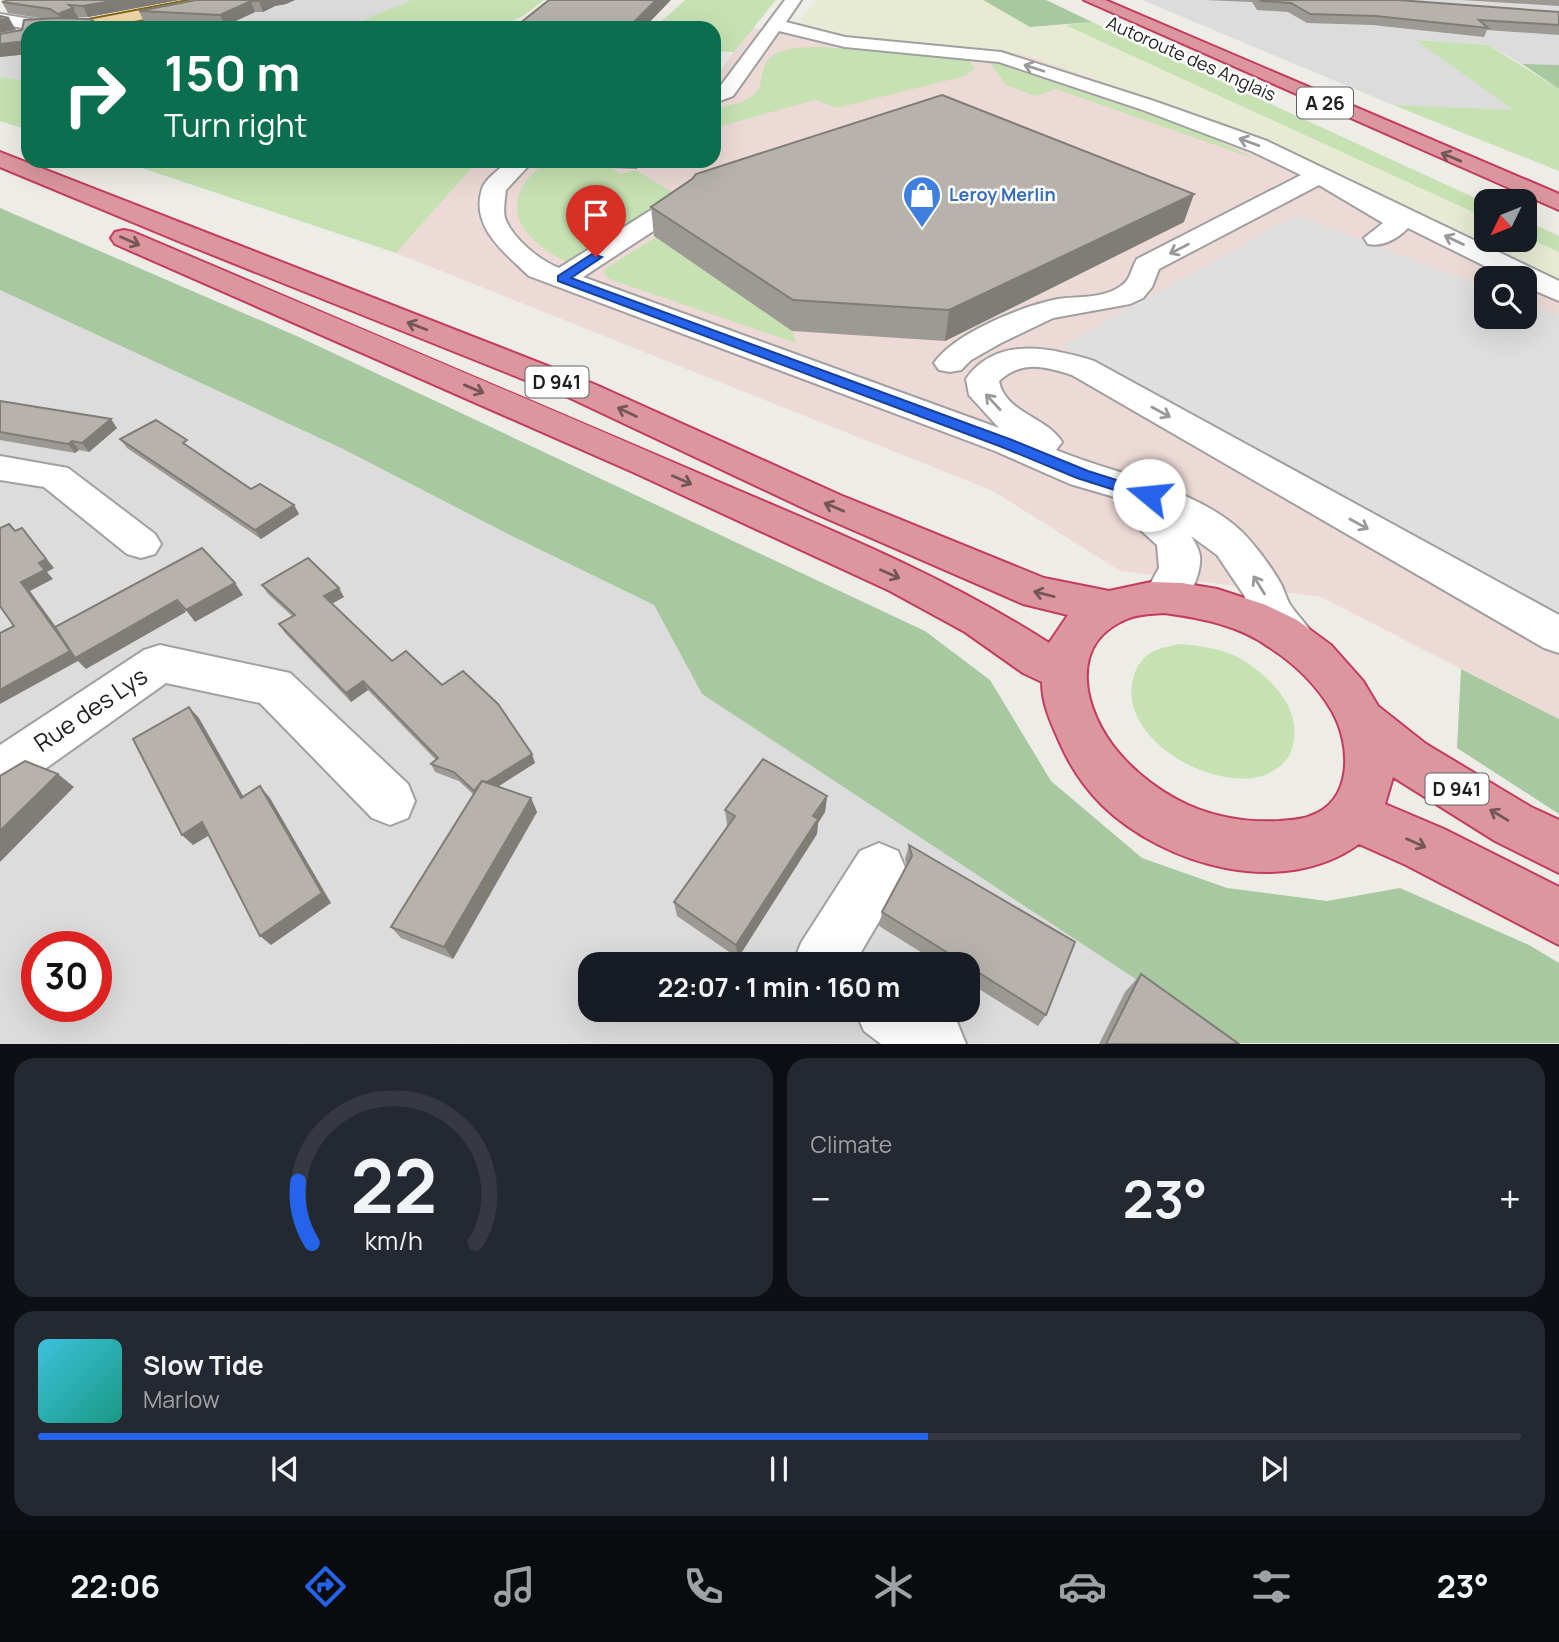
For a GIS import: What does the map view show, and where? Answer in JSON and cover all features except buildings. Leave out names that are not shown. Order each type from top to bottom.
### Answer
[{"type":"highway","name":"Autoroute des Anglais","points":[[1084,3],[1486,189]]},
{"type":"highway","name":"Autoroute des Anglais","points":[[1084,3],[1559,203]]},
{"type":"highway","name":"D 941","points":[[0,159],[21,168]]},
{"type":"highway","name":"D 941","points":[[22,168],[175,232],[582,391],[827,504],[1038,593],[1111,608]]},
{"type":"highway","name":"D 941","points":[[0,184],[636,459],[905,580],[980,620],[1039,660],[1063,671]]},
{"type":"highway","points":[[1537,213],[1559,222]]},
{"type":"highway","points":[[1164,597],[1208,602],[1252,617],[1296,642],[1323,665],[1346,692],[1362,721],[1371,755],[1369,788],[1353,816],[1320,840],[1273,849],[1219,842],[1166,821],[1119,788],[1086,749],[1067,709],[1063,671],[1071,645],[1088,623],[1111,608],[1136,600],[1164,597]]},
{"type":"highway","name":"D 941","points":[[1362,721],[1409,760],[1513,824],[1559,847]]},
{"type":"highway","points":[[1353,816],[1425,847],[1559,917]]},
{"type":"main road","points":[[109,21],[217,0]]},
{"type":"main road","points":[[9,38],[21,36]]},
{"type":"street","points":[[721,94],[726,92],[793,0]]},
{"type":"street","points":[[0,19],[21,22]]},
{"type":"street","points":[[770,32],[1001,57],[1259,146],[1559,292]]},
{"type":"street","points":[[971,53],[992,77]]},
{"type":"street","points":[[515,168],[494,188],[492,217],[506,240],[539,270],[1007,443],[1083,475],[1136,504],[1166,528],[1181,552],[1178,580],[1164,597]]},
{"type":"street","points":[[979,342],[1031,327],[1046,327],[1080,335],[1066,328],[1127,295],[1146,276],[1147,265],[1320,175]]},
{"type":"street","points":[[1320,175],[1351,196],[1394,219],[1396,226],[1377,238]]},
{"type":"street","points":[[562,278],[684,200]]},
{"type":"street","points":[[950,363],[960,353],[979,342],[1045,311],[1117,301]]},
{"type":"street","points":[[1296,642],[1270,610],[1264,591],[1231,545],[1196,519],[1149,495],[1083,475],[1072,459],[1014,424],[985,396],[982,379],[993,367],[1009,358],[1035,355],[1083,368],[1559,636]]},
{"type":"street","points":[[0,468],[55,477],[141,544]]},
{"type":"street","name":"Rue des Lys","points":[[0,772],[160,663],[274,687],[390,801]]},
{"type":"street","points":[[828,952],[879,870]]},
{"type":"street","points":[[903,1022],[935,1044]]},
{"type":"shaded area","points":[[188,0],[414,0],[362,21],[72,21]]},
{"type":"shaded area","points":[[1142,0],[1559,0],[1559,65],[1522,64],[1488,45],[1417,40],[1514,111],[1393,105]]},
{"type":"shaded area","points":[[752,28],[988,48],[1023,54],[1287,148],[1474,239],[1474,252],[1501,252],[1530,266],[1474,266],[1474,329],[1537,329],[1537,269],[1559,280],[1559,719],[1321,597],[1120,571],[993,491],[396,253],[472,168],[721,168],[721,70]]},
{"type":"shaded area","points":[[21,30],[21,80],[0,77],[0,34]]},
{"type":"shaded area","points":[[1296,215],[1474,282],[1474,329],[1537,329],[1537,307],[1559,315],[1559,610],[1553,617],[1061,346]]},
{"type":"shaded area","points":[[0,290],[341,448],[654,605],[702,694],[1233,1043],[0,1044]]},
{"type":"green space","points":[[412,0],[544,0],[512,21],[361,21]]},
{"type":"green space","points":[[685,0],[776,0],[734,52],[721,51],[721,21],[662,21]]},
{"type":"green space","points":[[816,0],[983,0],[1030,27],[1065,25],[1474,212],[1474,239],[1287,148],[1023,54],[824,34],[798,23]]},
{"type":"green space","points":[[983,0],[1046,0],[1092,22],[1030,27]]},
{"type":"green space","points":[[1092,22],[1474,197],[1474,212],[1065,25]]},
{"type":"green space","points":[[1416,40],[1488,45],[1559,89],[1559,171],[1393,105],[1513,110]]},
{"type":"green space","points":[[808,47],[959,58],[969,61],[975,68],[965,76],[837,108],[815,100],[721,126],[721,107],[739,103],[756,93],[765,64],[771,56]]},
{"type":"green space","points":[[990,63],[1200,132],[1258,160],[1056,89],[1035,96],[1006,85]]},
{"type":"green space","points":[[1522,64],[1559,65],[1559,89]]},
{"type":"green space","points":[[0,77],[21,80],[21,128],[0,121]]},
{"type":"green space","points":[[142,168],[472,168],[396,253]]},
{"type":"green space","points":[[540,168],[611,168],[620,174],[636,170],[675,194],[567,262],[535,242],[518,217],[517,203],[521,189]]},
{"type":"green space","points":[[0,208],[299,337],[925,631],[990,680],[1051,781],[1142,858],[1227,888],[1327,901],[1400,888],[1529,945],[1559,963],[1559,1043],[1233,1043],[702,694],[654,605],[341,448],[0,290]]},
{"type":"green space","points":[[1537,226],[1559,236],[1559,252],[1537,242]]},
{"type":"green space","points":[[656,237],[792,331],[796,343],[609,279],[604,274],[605,269]]},
{"type":"green space","points":[[1537,242],[1559,252],[1559,280],[1537,269],[1537,266],[1530,266],[1501,252],[1537,252]]},
{"type":"green space","points":[[1180,644],[1214,649],[1246,662],[1268,680],[1286,701],[1294,726],[1294,740],[1285,761],[1270,773],[1241,779],[1218,776],[1195,768],[1173,756],[1154,740],[1140,722],[1132,701],[1133,679],[1140,663],[1160,648]]},
{"type":"green space","points":[[1461,669],[1559,719],[1559,814],[1457,748]]},
{"type":"place","name":"Leroy Merlin","points":[[922,229]]},
{"type":"route","points":[[596,257],[562,278],[876,397],[1007,443],[1083,475],[1149,495]]}]
